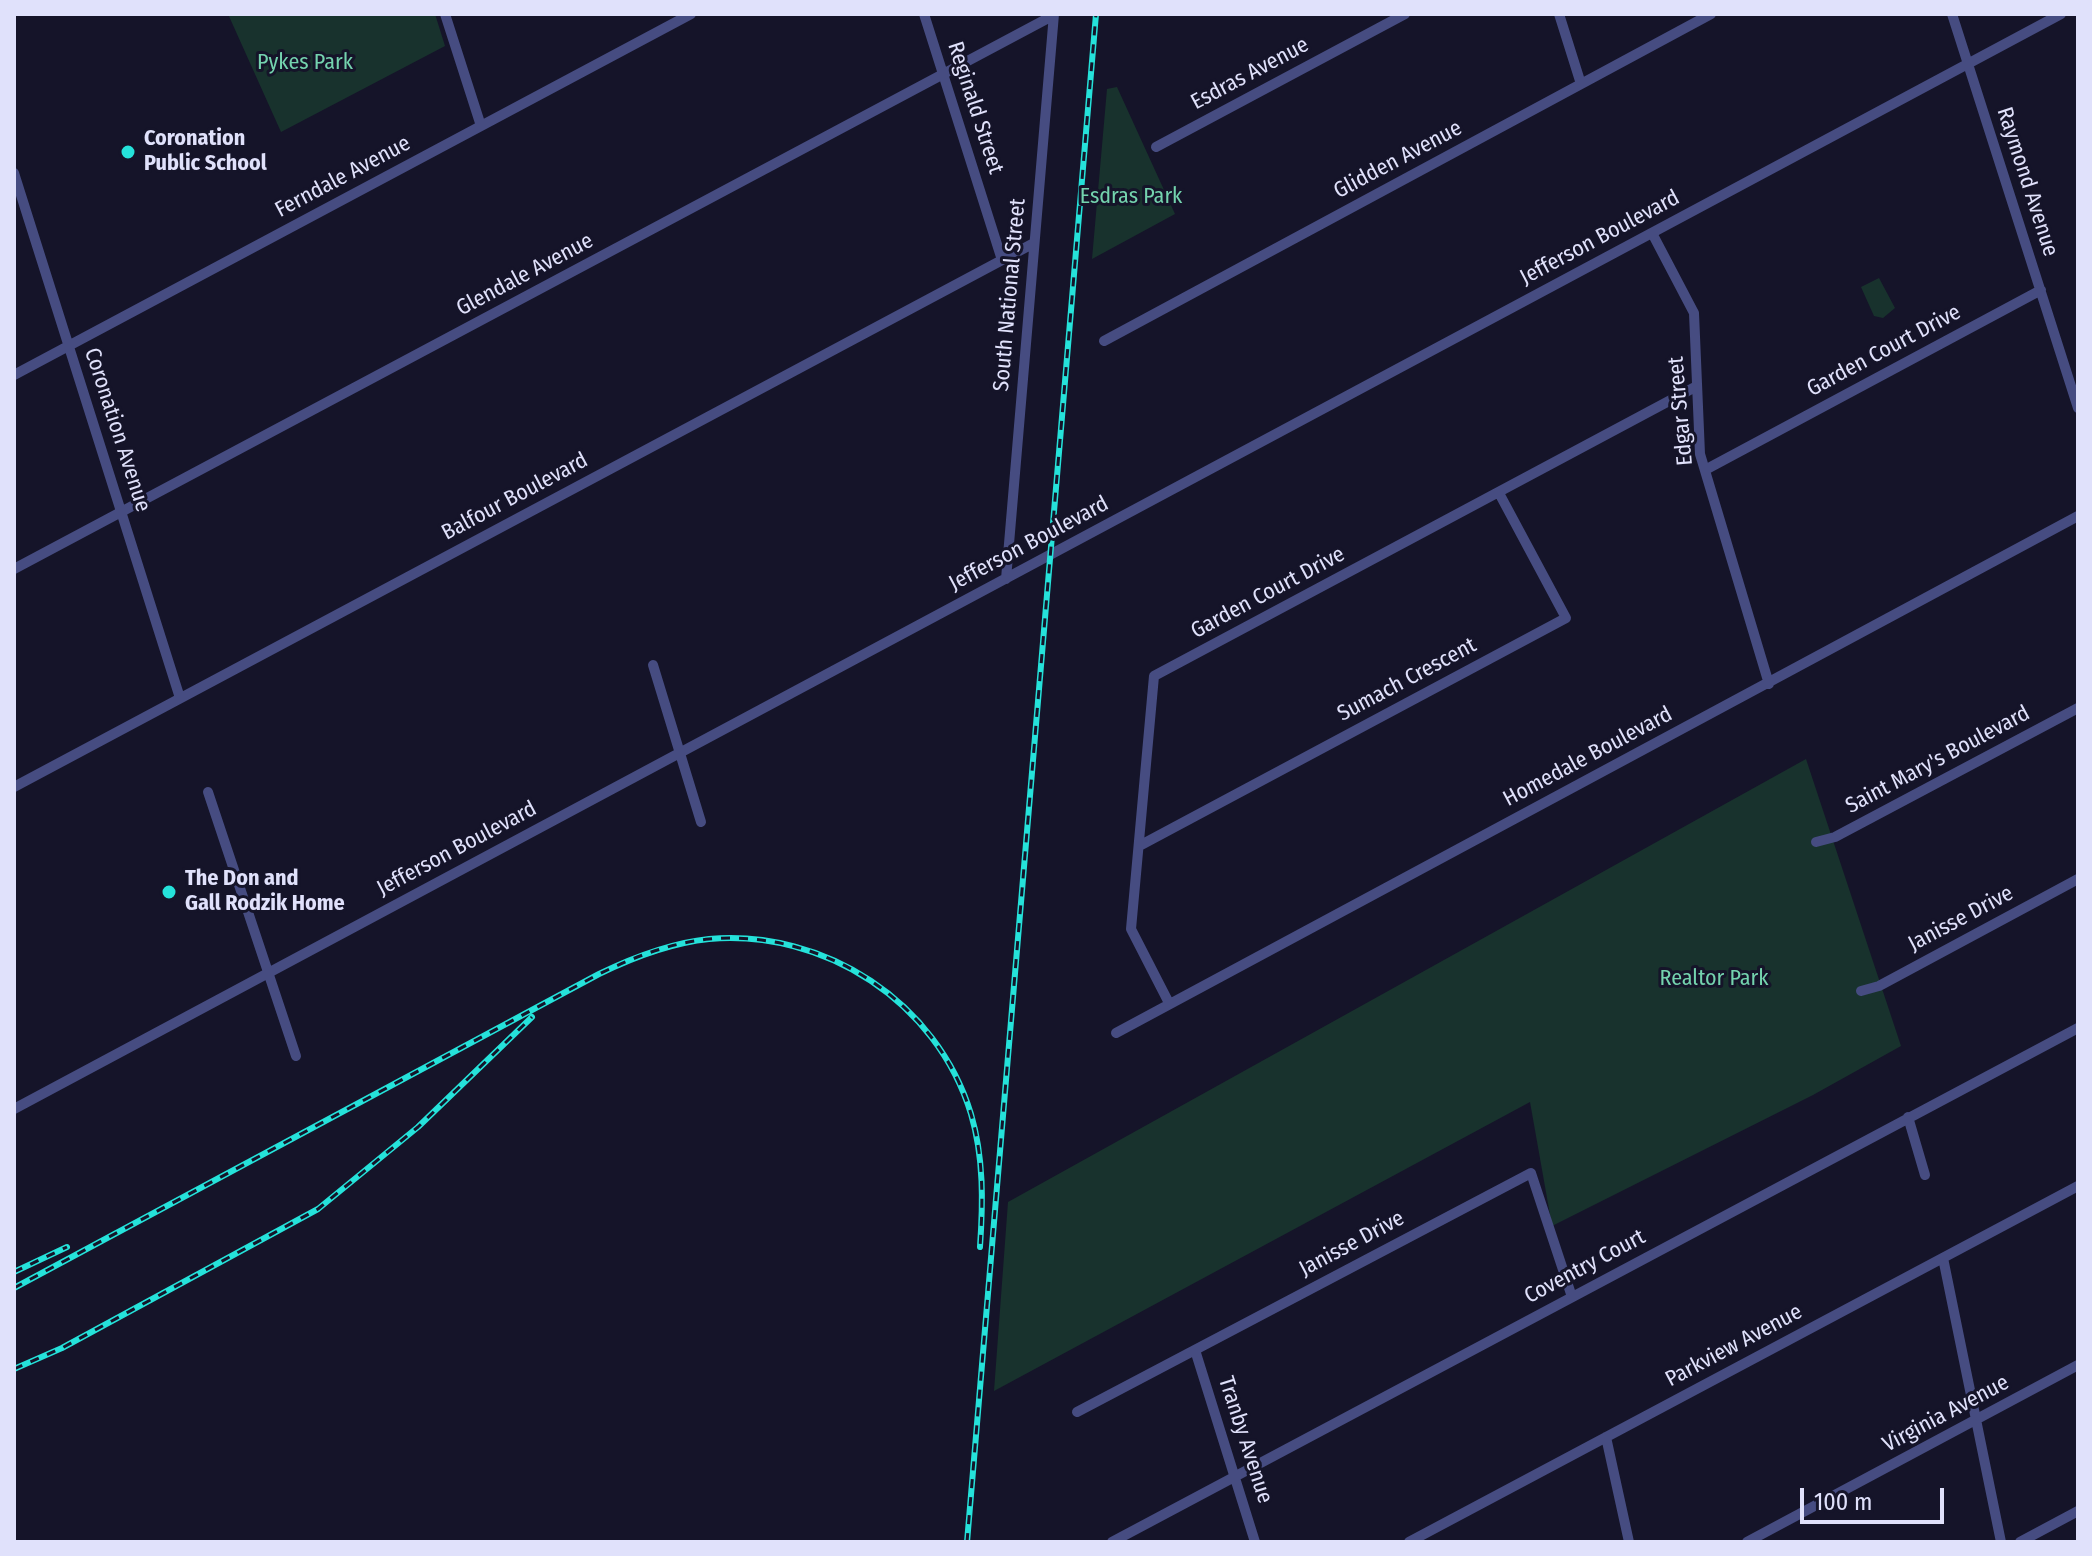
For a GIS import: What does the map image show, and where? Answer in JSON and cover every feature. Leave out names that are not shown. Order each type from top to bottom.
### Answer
[{"type":"street","points":[[445,14],[481,126]]},
{"type":"street","name":"Ferndale Avenue","points":[[14,375],[691,14]]},
{"type":"street","name":"Reginald Street","points":[[924,14],[1002,260]]},
{"type":"street","name":"Glendale Avenue","points":[[14,569],[1054,14]]},
{"type":"street","name":"South National Street","points":[[1006,579],[1054,14]]},
{"type":"street","name":"Esdras Avenue","points":[[1156,147],[1405,14]]},
{"type":"street","points":[[1559,14],[1581,84]]},
{"type":"street","name":"Glidden Avenue","points":[[1104,341],[1711,14]]},
{"type":"street","name":"Raymond Avenue","points":[[1952,14],[2078,408]]},
{"type":"street","name":"Jefferson Boulevard","points":[[14,1109],[2061,14]]},
{"type":"street","name":"Coronation Avenue","points":[[14,173],[180,698]]},
{"type":"street","name":"Edgar Street","points":[[1652,233],[1694,313],[1700,454],[1769,684]]},
{"type":"street","name":"Balfour Boulevard","points":[[14,787],[1034,243]]},
{"type":"street","name":"Garden Court Drive","points":[[1705,470],[2041,290]]},
{"type":"street","name":"Garden Court Drive","points":[[1169,1003],[1131,929],[1154,676],[1697,386]]},
{"type":"street","name":"Sumach Crescent","points":[[1141,845],[1566,618],[1499,493]]},
{"type":"street","name":"Homedale Boulevard","points":[[1116,1033],[2078,516]]},
{"type":"street","points":[[653,665],[701,822]]},
{"type":"street","name":"Saint Mary's Boulevard","points":[[1816,842],[1835,837],[2078,708]]},
{"type":"street","points":[[208,792],[296,1056]]},
{"type":"street","name":"Janisse Drive","points":[[1861,991],[1879,986],[2078,879]]},
{"type":"street","name":"Coventry Court","points":[[1112,1542],[2078,1028]]},
{"type":"street","points":[[1908,1117],[1925,1175]]},
{"type":"street","name":"Janisse Drive","points":[[1077,1412],[1531,1173],[1572,1297]]},
{"type":"street","name":"Parkview Avenue","points":[[1409,1542],[2078,1186]]},
{"type":"street","points":[[1943,1258],[2001,1542]]},
{"type":"street","name":"Tranby Avenue","points":[[1195,1350],[1255,1542]]},
{"type":"street","name":"Virginia Avenue","points":[[1747,1542],[2078,1365]]},
{"type":"street","points":[[1606,1437],[1629,1542]]},
{"type":"street","points":[[2020,1542],[2078,1511]]},
{"type":"green space","name":"Pykes Park","points":[[228,14],[435,14],[445,46],[281,132]]},
{"type":"green space","name":"Esdras Park","points":[[1117,87],[1175,214],[1092,259],[1107,89]]},
{"type":"green space","points":[[1879,278],[1895,308],[1883,318],[1874,316],[1861,287]]},
{"type":"green space","name":"Realtor Park","points":[[1806,759],[1901,1046],[1813,1095],[1552,1226],[1530,1102],[994,1391],[1008,1202]]},
{"type":"railway","points":[[967,1542],[1096,14]]},
{"type":"railway","points":[[14,1288],[599,974],[652,952],[709,939],[752,939],[794,946],[834,960],[871,981],[904,1007],[932,1038],[955,1074],[975,1131],[982,1180],[980,1247]]},
{"type":"railway","points":[[14,1369],[62,1348],[318,1209],[418,1127],[532,1017]]},
{"type":"railway","points":[[14,1272],[67,1247]]},
{"type":"place","name":"Coronation Public School","points":[[128,152]]},
{"type":"place","name":"The Don and Gall Rodzik Home","points":[[169,892]]}]
